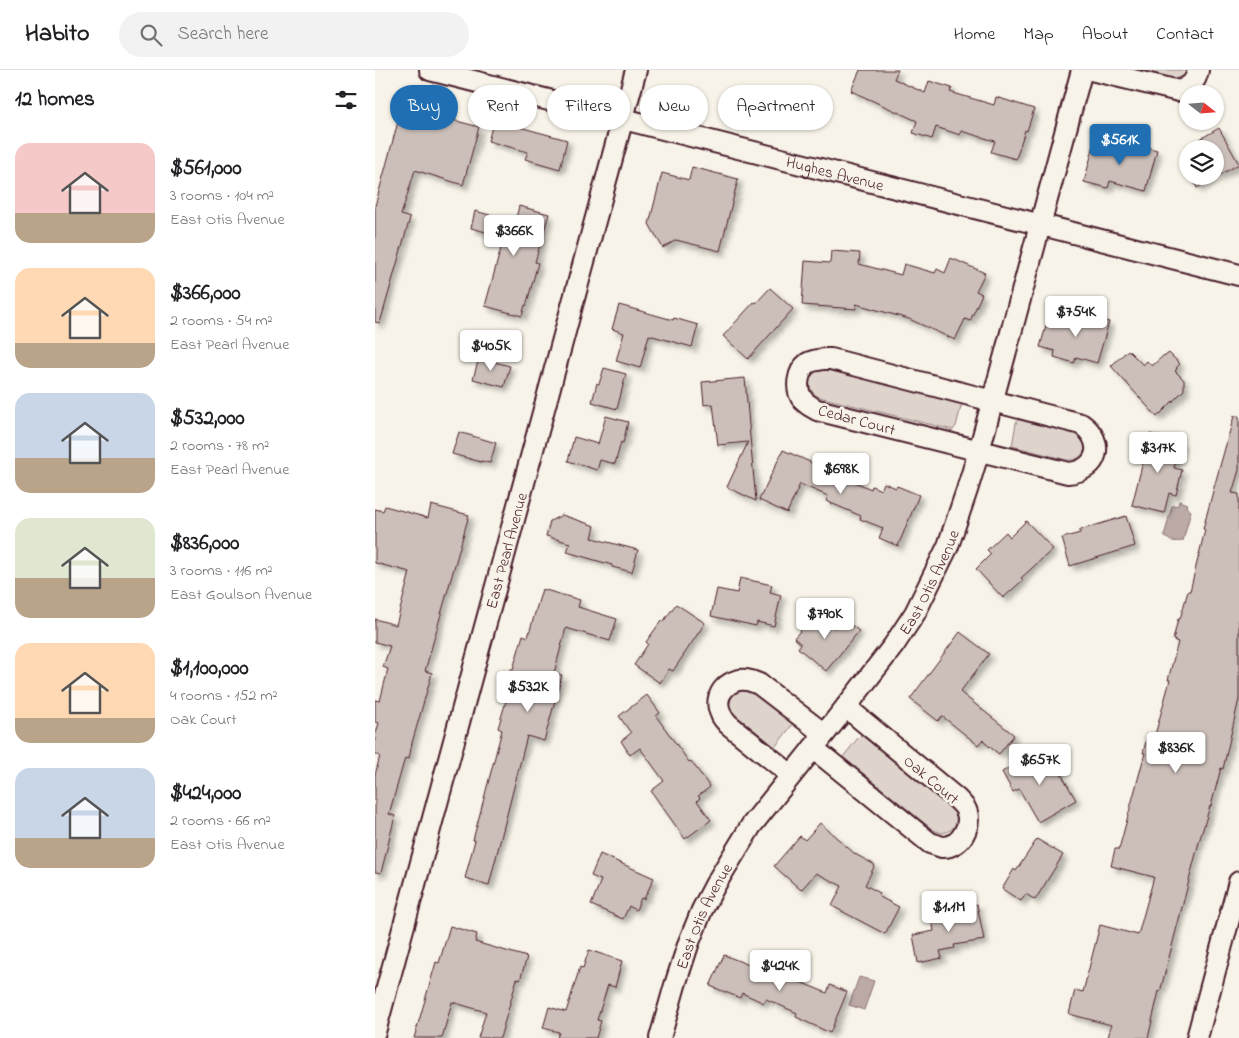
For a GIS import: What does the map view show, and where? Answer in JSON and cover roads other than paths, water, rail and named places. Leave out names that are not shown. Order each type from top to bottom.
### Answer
[{"type":"street","name":"Hughes Avenue","points":[[430,70],[547,100]]},
{"type":"street","name":"East Pearl Avenue","points":[[630,94],[637,70]]},
{"type":"street","name":"East Otis Avenue","points":[[666,1037],[686,950],[702,910],[724,870],[751,826],[894,645],[919,605],[948,546],[979,451],[1082,70]]},
{"type":"street","points":[[1091,70],[1179,91],[1190,87],[1197,76],[1198,70]]},
{"type":"street","name":"Hughes Avenue","points":[[630,121],[1239,275]]},
{"type":"street","name":"East Pearl Avenue","points":[[375,1032],[620,130]]},
{"type":"street","name":"Cedar Court","points":[[831,359],[1081,424],[1089,429],[1094,436],[1096,445],[1092,462],[1085,469],[1077,473],[1068,473],[979,451],[817,410],[803,400],[799,392],[798,382],[801,371],[807,364],[815,360],[831,359]]},
{"type":"street","name":"Oak Court","points":[[791,775],[729,724],[721,714],[718,705],[719,696],[723,688],[731,683],[742,680],[759,684],[930,843],[942,847],[952,845],[960,839],[967,828],[966,808],[957,798],[846,707]]},
{"type":"street","points":[[1197,1038],[1239,882]]}]
